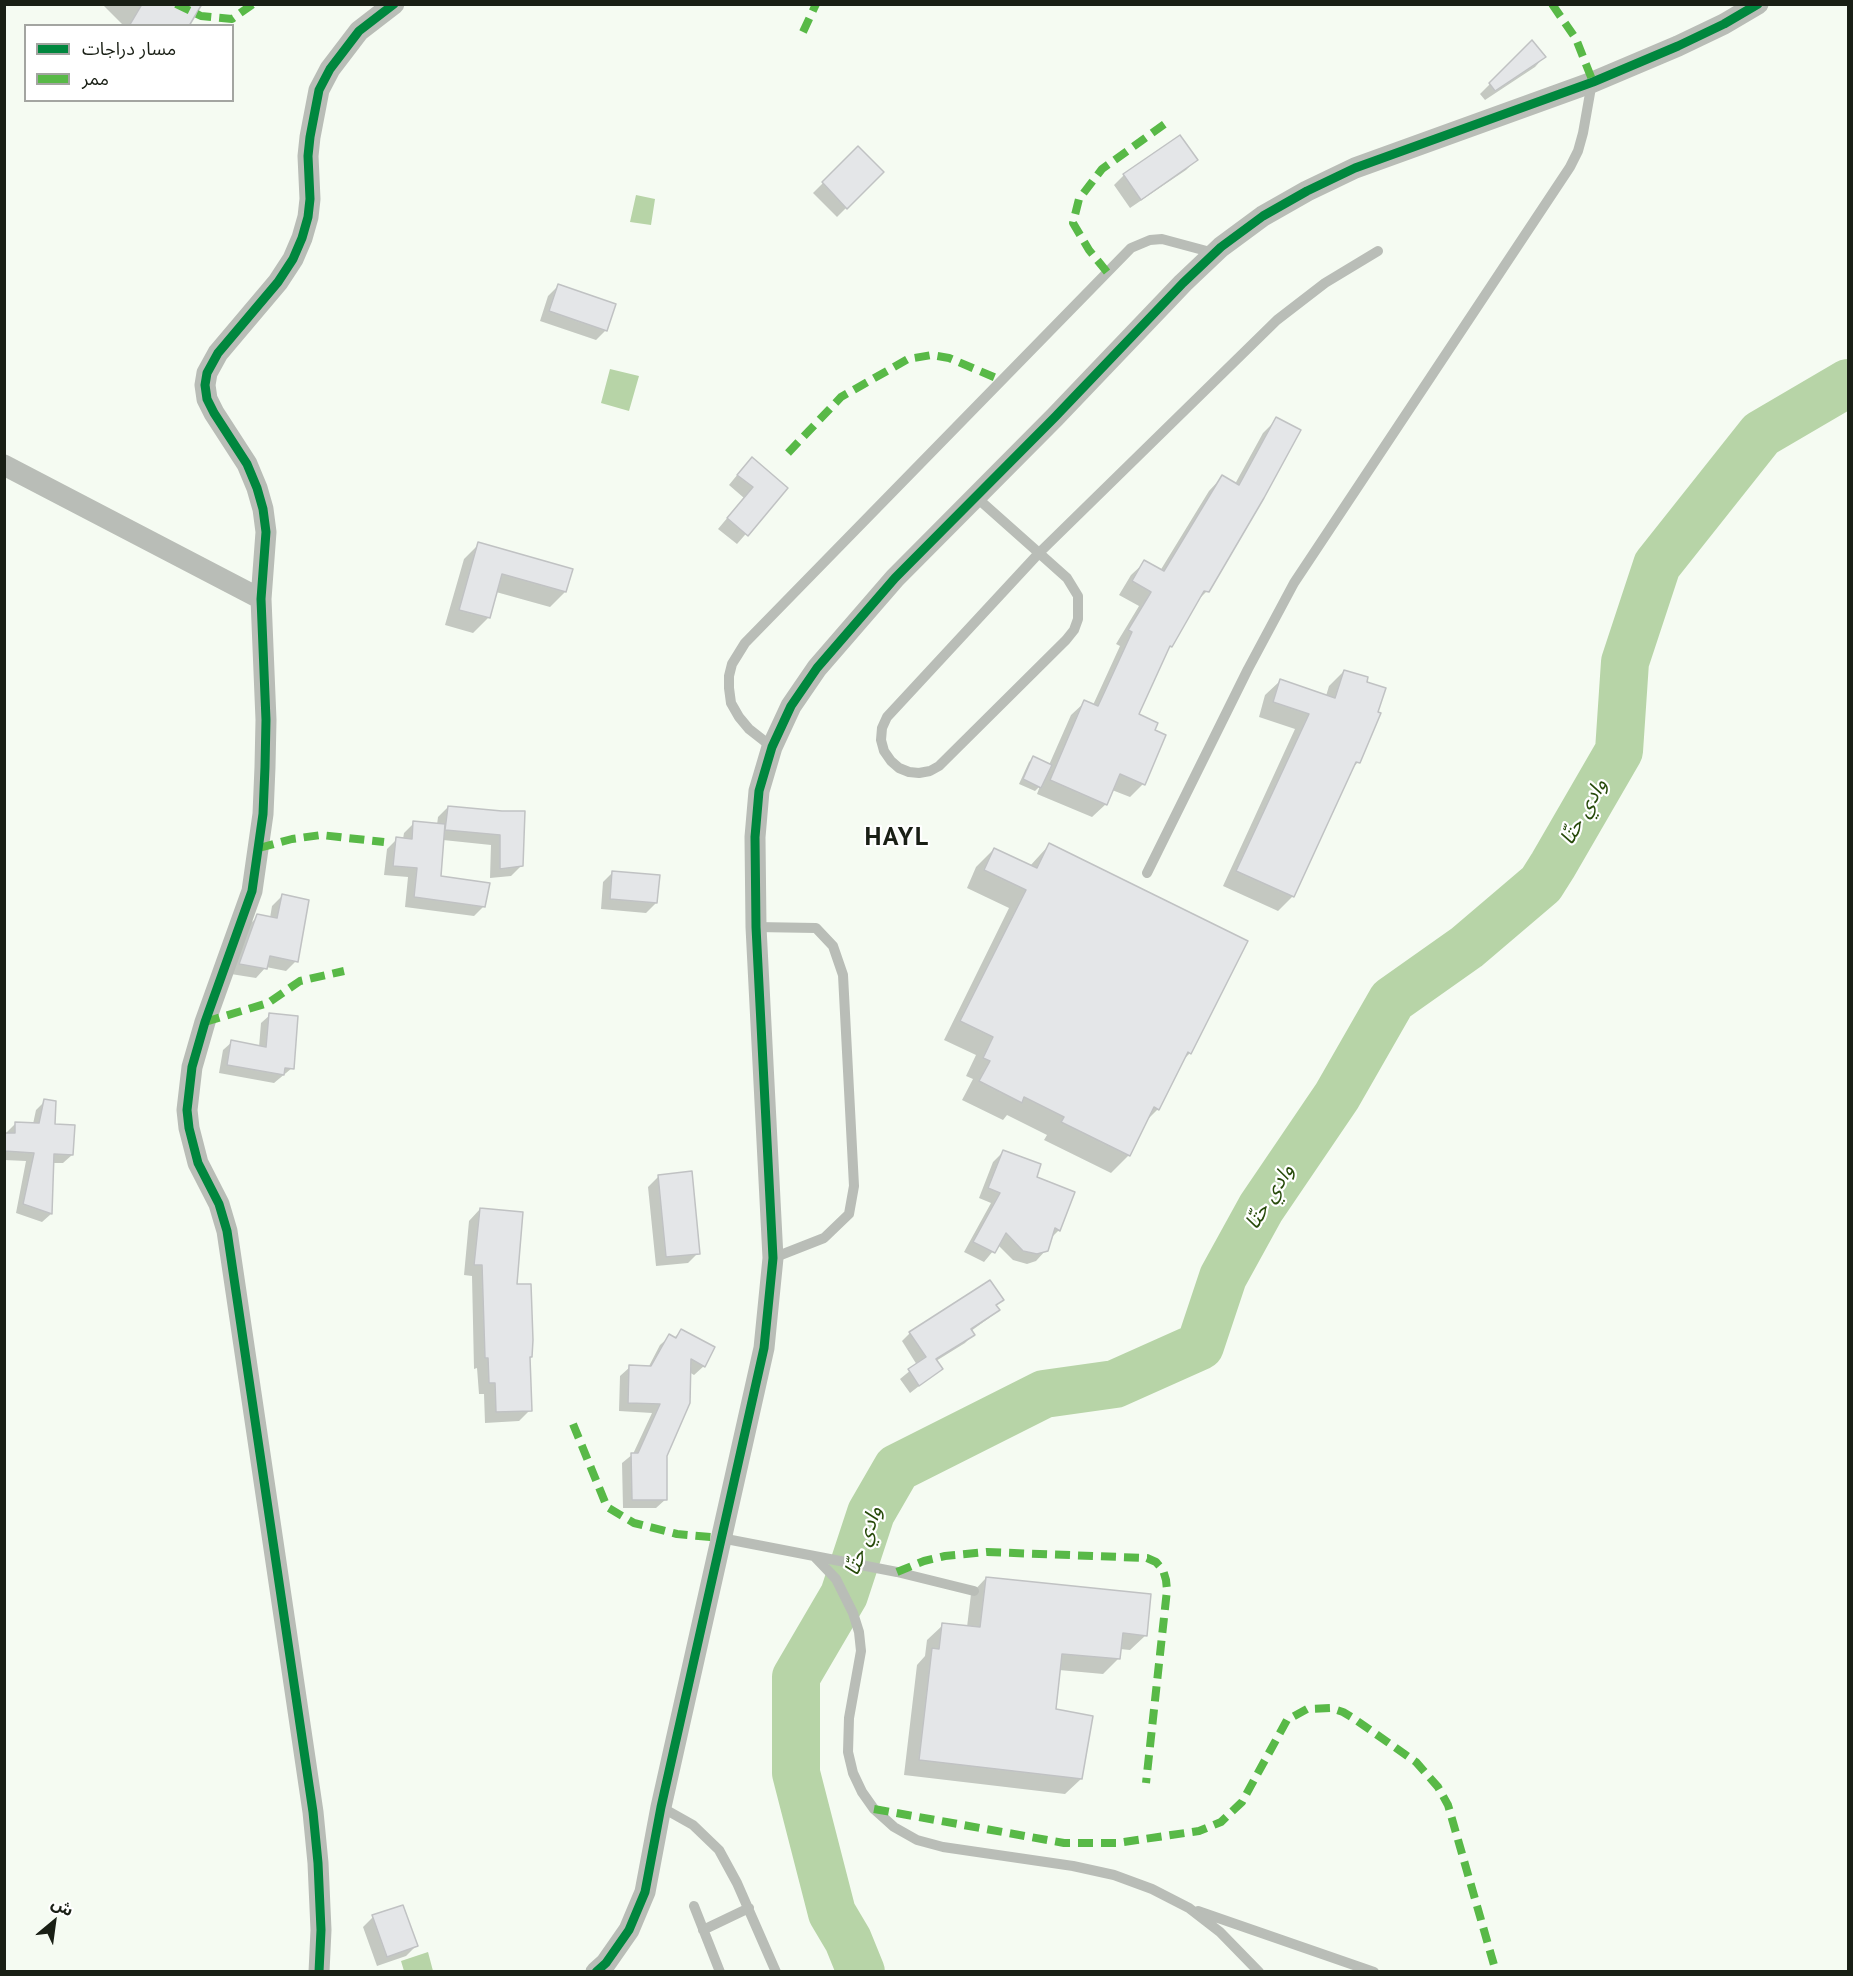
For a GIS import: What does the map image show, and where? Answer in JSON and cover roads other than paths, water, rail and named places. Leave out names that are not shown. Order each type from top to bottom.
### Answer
[{"type":"street","points":[[319,1971],[320,1907],[313,1812],[227,1232],[219,1204],[198,1163],[187,1110],[192,1067],[205,1023],[249,900],[259,848],[266,720],[261,599],[266,532],[263,509],[247,464],[207,399],[205,385],[207,374],[218,353],[279,282],[302,238],[308,217],[310,137],[319,90],[330,69],[359,31],[394,4]]},
{"type":"street","points":[[596,1971],[606,1963],[629,1930],[645,1892],[764,1348],[773,1258],[756,927],[755,837],[759,791],[772,747],[791,706],[817,668],[895,578],[1183,283],[1215,253],[1263,216],[1307,191],[1355,168],[1593,82],[1687,42],[1758,4]]},
{"type":"street","points":[[4,465],[261,599]]},
{"type":"lane","points":[[1146,873],[1248,669],[1294,583],[1570,167],[1578,152],[1593,82]]},
{"type":"lane","points":[[772,747],[749,729],[739,717],[732,703],[729,676],[735,658],[745,643],[1131,248],[1150,240],[1162,239],[1215,253]]},
{"type":"lane","points":[[976,497],[1039,553],[1067,578],[1078,596],[1080,606],[1078,619],[1074,630],[939,766],[919,773],[899,768],[891,761],[883,746],[882,728],[887,717],[1039,553],[1277,320],[1324,283],[1378,251]]},
{"type":"lane","points":[[756,927],[816,928],[833,946],[843,975],[854,1186],[849,1214],[824,1238],[773,1258]]},
{"type":"lane","points":[[721,1538],[863,1566],[974,1592]]},
{"type":"lane","points":[[814,1556],[836,1579],[853,1613],[859,1632],[861,1651],[849,1718],[848,1752],[853,1773],[874,1809],[894,1827],[917,1840],[943,1847],[1073,1866],[1114,1875],[1152,1889],[1189,1908],[1374,1971]]},
{"type":"lane","points":[[662,1807],[678,1815],[707,1836],[729,1866],[776,1971]]},
{"type":"lane","points":[[694,1906],[720,1971]]},
{"type":"lane","points":[[703,1930],[749,1908]]},
{"type":"lane","points":[[1189,1908],[1220,1932],[1259,1971]]},
{"type":"waterway","name":"وادي حتّا","points":[[861,1972],[848,1940],[832,1913],[796,1773],[796,1677],[844,1595],[871,1513],[897,1468],[1044,1394],[1115,1384],[1200,1346],[1223,1277],[1261,1208],[1337,1096],[1392,1000],[1467,947],[1541,884],[1553,865],[1619,751],[1625,662],[1657,565],[1761,434],[1848,383]]},
{"type":"district","name":"HAYL","points":[[897,838]]}]
